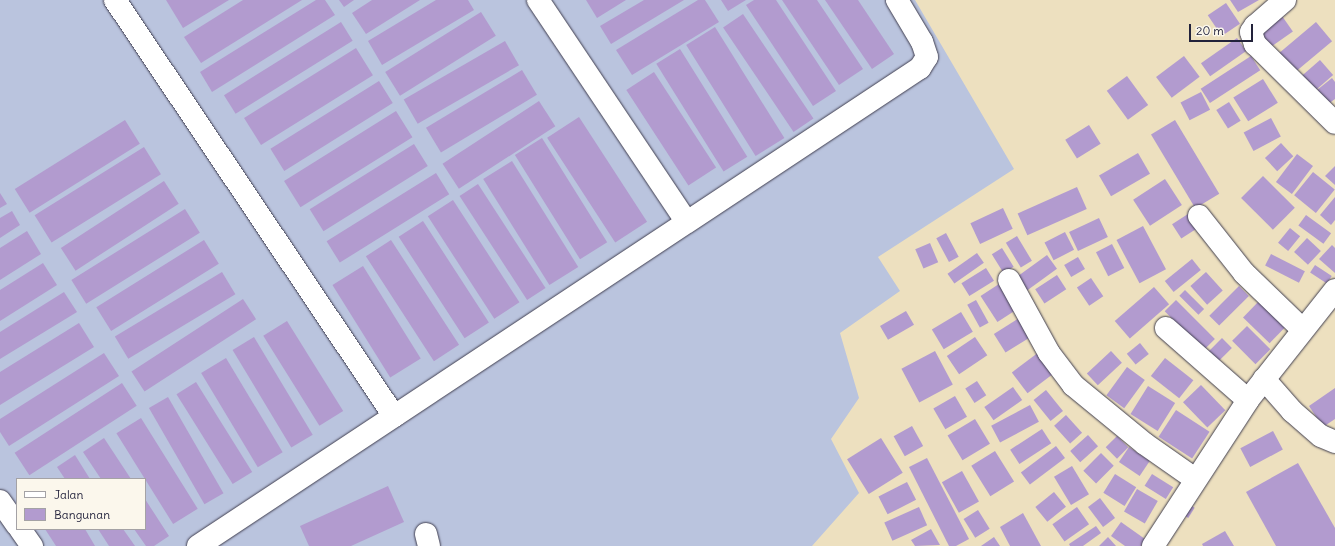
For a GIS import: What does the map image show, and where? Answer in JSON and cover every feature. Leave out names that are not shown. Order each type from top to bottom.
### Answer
[{"type":"street","points":[[114,0],[394,416]]},
{"type":"street","points":[[538,0],[686,221]]},
{"type":"street","points":[[198,546],[686,221],[920,68],[927,56],[922,42],[898,0]]},
{"type":"street","points":[[1285,0],[1255,26],[1251,32],[1256,44],[1335,123]]},
{"type":"street","points":[[1199,216],[1244,273],[1302,329]]},
{"type":"street","points":[[1009,280],[1049,353],[1072,385],[1145,444],[1195,479]]},
{"type":"street","points":[[1153,546],[1195,479],[1248,400],[1302,329],[1335,290]]},
{"type":"street","points":[[1166,328],[1248,400]]},
{"type":"street","points":[[1264,379],[1292,412],[1321,436],[1335,442]]},
{"type":"street","points":[[0,501],[16,524]]},
{"type":"street","points":[[21,530],[32,546]]},
{"type":"shaded area","points":[[0,0],[915,0],[1014,169],[878,257],[900,291],[840,333],[859,398],[831,439],[859,493],[812,546],[0,546]]},
{"type":"building","points":[[166,0],[229,0],[183,28]]},
{"type":"building","points":[[243,0],[302,0],[201,63],[184,37]]},
{"type":"building","points":[[316,0],[325,0],[335,15],[212,92],[200,72]]},
{"type":"building","points":[[339,0],[354,0],[344,7]]},
{"type":"building","points":[[372,0],[420,0],[366,34],[352,13]]},
{"type":"building","points":[[436,0],[468,0],[474,10],[382,65],[368,41]]},
{"type":"building","points":[[586,0],[626,0],[597,18]]},
{"type":"building","points":[[644,0],[684,0],[611,44],[600,26]]},
{"type":"building","points":[[698,0],[705,0],[719,22],[632,75],[616,50]]},
{"type":"building","points":[[721,0],[746,0],[728,11]]},
{"type":"building","points":[[754,0],[776,0],[836,91],[813,106],[746,5]]},
{"type":"building","points":[[782,0],[817,0],[863,69],[839,85]]},
{"type":"building","points":[[825,0],[858,0],[894,54],[872,69]]},
{"type":"building","points":[[1230,0],[1259,0],[1238,12]]},
{"type":"building","points":[[1226,3],[1240,24],[1222,36],[1208,15]]},
{"type":"building","points":[[481,12],[496,36],[400,96],[385,72]]},
{"type":"building","points":[[743,14],[813,118],[794,132],[723,27]]},
{"type":"building","points":[[1282,16],[1293,32],[1267,50],[1256,34]]},
{"type":"building","points":[[341,22],[353,41],[236,114],[224,95]]},
{"type":"building","points":[[1316,22],[1332,41],[1294,73],[1278,54]]},
{"type":"building","points":[[715,27],[784,138],[756,156],[686,45]]},
{"type":"building","points":[[1237,38],[1246,51],[1210,76],[1201,63]]},
{"type":"building","points":[[505,41],[519,65],[418,124],[404,100]]},
{"type":"building","points":[[356,48],[373,75],[261,145],[244,118]]},
{"type":"building","points":[[680,49],[747,157],[724,172],[656,64]]},
{"type":"building","points":[[1184,56],[1200,77],[1172,98],[1156,77]]},
{"type":"building","points":[[1251,56],[1260,70],[1210,103],[1201,89]]},
{"type":"building","points":[[1320,60],[1333,75],[1313,93],[1300,78]]},
{"type":"building","points":[[522,70],[537,95],[441,153],[426,128]]},
{"type":"building","points":[[654,72],[716,168],[688,186],[626,90]]},
{"type":"building","points":[[1127,76],[1148,105],[1128,120],[1107,91]]},
{"type":"building","points":[[1332,78],[1335,82],[1335,99],[1328,104],[1317,90]]},
{"type":"building","points":[[1263,79],[1278,103],[1248,121],[1233,98]]},
{"type":"building","points":[[379,81],[393,103],[284,171],[270,149]]},
{"type":"building","points":[[1201,92],[1210,110],[1190,120],[1181,102]]},
{"type":"building","points":[[539,101],[555,126],[459,189],[443,164]]},
{"type":"building","points":[[1229,102],[1241,121],[1228,129],[1216,110]]},
{"type":"building","points":[[396,111],[412,137],[300,207],[284,181]]},
{"type":"building","points":[[579,117],[647,222],[615,243],[547,138]]},
{"type":"building","points":[[1271,118],[1281,137],[1253,151],[1244,133]]},
{"type":"building","points":[[125,120],[140,144],[30,213],[15,189]]},
{"type":"building","points":[[1175,120],[1219,194],[1195,208],[1151,134]]},
{"type":"building","points":[[1089,125],[1101,144],[1077,158],[1065,140]]},
{"type":"building","points":[[542,138],[607,242],[580,259],[515,155]]},
{"type":"building","points":[[1281,143],[1293,156],[1277,171],[1265,158]]},
{"type":"building","points":[[414,144],[428,166],[323,231],[310,209]]},
{"type":"building","points":[[144,147],[161,174],[52,242],[35,215]]},
{"type":"building","points":[[1138,153],[1150,174],[1111,196],[1099,176]]},
{"type":"building","points":[[1297,154],[1313,166],[1292,194],[1276,182]]},
{"type":"building","points":[[512,161],[578,267],[549,285],[483,179]]},
{"type":"building","points":[[1335,166],[1335,185],[1325,176]]},
{"type":"building","points":[[1313,172],[1335,190],[1316,213],[1294,195]]},
{"type":"building","points":[[436,173],[449,194],[340,263],[327,241]]},
{"type":"building","points":[[1263,176],[1295,208],[1273,230],[1241,198]]},
{"type":"building","points":[[1165,179],[1182,205],[1150,226],[1133,200]]},
{"type":"building","points":[[164,181],[179,204],[76,271],[61,248]]},
{"type":"building","points":[[478,184],[546,288],[527,300],[460,196]]},
{"type":"building","points":[[1077,187],[1087,209],[1027,235],[1018,213]]},
{"type":"building","points":[[0,193],[7,204],[0,208]]},
{"type":"building","points":[[1335,197],[1335,220],[1331,225],[1320,215]]},
{"type":"building","points":[[453,200],[519,302],[494,319],[428,216]]},
{"type":"building","points":[[1003,208],[1013,229],[980,244],[970,223]]},
{"type":"building","points":[[185,209],[200,233],[86,304],[71,280]]},
{"type":"building","points":[[12,211],[20,225],[0,238],[0,218]]},
{"type":"building","points":[[1188,214],[1197,228],[1181,239],[1172,224]]},
{"type":"building","points":[[1306,215],[1331,233],[1323,244],[1298,226]]},
{"type":"building","points":[[1099,218],[1108,237],[1078,251],[1069,232]]},
{"type":"building","points":[[423,221],[489,322],[465,338],[399,237]]},
{"type":"building","points":[[1143,226],[1166,269],[1140,283],[1117,240]]},
{"type":"building","points":[[1290,228],[1300,236],[1288,251],[1278,243]]},
{"type":"building","points":[[27,231],[41,254],[0,280],[0,248]]},
{"type":"building","points":[[1065,232],[1074,250],[1054,260],[1045,242]]},
{"type":"building","points":[[946,233],[959,257],[949,262],[936,238]]},
{"type":"building","points":[[1017,236],[1032,261],[1021,268],[1006,243]]},
{"type":"building","points":[[1307,238],[1321,251],[1308,265],[1294,252]]},
{"type":"building","points":[[204,240],[219,264],[111,331],[96,307]]},
{"type":"building","points":[[391,240],[459,345],[434,361],[366,256]]},
{"type":"building","points":[[930,243],[938,262],[923,269],[915,249]]},
{"type":"building","points":[[1112,244],[1124,268],[1108,276],[1096,252]]},
{"type":"building","points":[[1332,245],[1335,248],[1335,273],[1319,259]]},
{"type":"building","points":[[1002,248],[1014,267],[1003,273],[992,254]]},
{"type":"building","points":[[977,253],[984,263],[954,283],[948,274]]},
{"type":"building","points":[[1271,254],[1305,271],[1299,283],[1265,266]]},
{"type":"building","points":[[1047,255],[1057,269],[1022,294],[1012,280]]},
{"type":"building","points":[[1078,257],[1085,269],[1071,277],[1064,265]]},
{"type":"building","points":[[1192,259],[1201,270],[1174,292],[1165,281]]},
{"type":"building","points":[[43,263],[57,285],[0,321],[0,290]]},
{"type":"building","points":[[1315,265],[1332,276],[1327,283],[1310,273]]},
{"type":"building","points":[[363,266],[421,358],[390,378],[332,285]]},
{"type":"building","points":[[986,268],[994,281],[969,296],[961,283]]},
{"type":"building","points":[[222,272],[235,294],[128,359],[115,336]]},
{"type":"building","points":[[1206,272],[1223,291],[1207,305],[1190,286]]},
{"type":"building","points":[[1057,275],[1066,289],[1044,303],[1035,289]]},
{"type":"building","points":[[1091,278],[1103,296],[1089,306],[1077,288]]},
{"type":"building","points":[[999,284],[1016,310],[997,322],[981,296]]},
{"type":"building","points":[[1239,286],[1249,296],[1219,326],[1209,316]]},
{"type":"building","points":[[1154,287],[1169,304],[1130,338],[1115,321]]},
{"type":"building","points":[[1185,290],[1204,309],[1198,315],[1179,296]]},
{"type":"building","points":[[64,292],[77,312],[0,359],[0,332]]},
{"type":"building","points":[[243,299],[256,319],[145,392],[131,371]]},
{"type":"building","points":[[976,300],[989,323],[980,328],[967,305]]},
{"type":"building","points":[[1176,300],[1215,339],[1204,350],[1165,311]]},
{"type":"building","points":[[1259,301],[1286,327],[1270,343],[1243,318]]},
{"type":"building","points":[[906,311],[914,325],[888,340],[880,326]]},
{"type":"building","points":[[961,312],[973,332],[944,349],[932,330]]},
{"type":"building","points":[[1021,317],[1033,336],[1006,353],[994,334]]},
{"type":"building","points":[[287,321],[343,411],[319,426],[263,336]]},
{"type":"building","points":[[79,323],[94,347],[0,405],[0,372]]},
{"type":"building","points":[[1247,326],[1270,349],[1255,364],[1232,341]]},
{"type":"building","points":[[254,337],[313,435],[291,448],[233,350]]},
{"type":"building","points":[[975,337],[987,355],[959,374],[947,356]]},
{"type":"building","points":[[1222,338],[1232,348],[1214,366],[1204,356]]},
{"type":"building","points":[[1140,343],[1149,354],[1136,365],[1127,354]]},
{"type":"building","points":[[935,351],[953,385],[919,402],[901,369]]},
{"type":"building","points":[[1111,351],[1122,363],[1098,385],[1087,374]]},
{"type":"building","points":[[1039,352],[1055,373],[1027,393],[1012,372]]},
{"type":"building","points":[[104,353],[119,376],[9,446],[0,432],[0,419]]},
{"type":"building","points":[[226,358],[283,452],[258,467],[201,373]]},
{"type":"building","points":[[1165,358],[1193,380],[1179,398],[1151,376]]},
{"type":"building","points":[[1127,367],[1145,380],[1124,408],[1106,395]]},
{"type":"building","points":[[977,381],[986,395],[975,403],[965,389]]},
{"type":"building","points":[[196,382],[252,472],[233,484],[176,394]]},
{"type":"building","points":[[122,383],[137,406],[29,475],[15,453]]},
{"type":"building","points":[[1201,385],[1225,410],[1207,428],[1183,402]]},
{"type":"building","points":[[1148,386],[1175,403],[1158,431],[1131,414]]},
{"type":"building","points":[[1013,387],[1022,400],[994,420],[984,407]]},
{"type":"building","points":[[1335,388],[1335,419],[1323,427],[1309,406]]},
{"type":"building","points":[[1046,390],[1063,411],[1051,421],[1034,400]]},
{"type":"building","points":[[955,396],[967,417],[945,429],[933,408]]},
{"type":"building","points":[[168,397],[224,493],[204,504],[149,408]]},
{"type":"building","points":[[1030,405],[1039,422],[1000,442],[991,426]]},
{"type":"building","points":[[1176,410],[1210,432],[1192,459],[1159,437]]},
{"type":"building","points":[[1066,415],[1082,433],[1070,444],[1054,426]]},
{"type":"building","points":[[141,418],[198,509],[173,524],[146,481],[146,478],[144,478],[116,433]]},
{"type":"building","points":[[975,419],[990,444],[963,460],[948,435]]},
{"type":"building","points":[[912,426],[923,446],[905,456],[894,436]]},
{"type":"building","points":[[1042,429],[1051,443],[1019,464],[1010,450]]},
{"type":"building","points":[[1273,431],[1283,450],[1250,467],[1240,448]]},
{"type":"building","points":[[1088,435],[1098,446],[1080,462],[1070,451]]},
{"type":"building","points":[[1117,436],[1128,447],[1117,459],[1106,447]]},
{"type":"building","points":[[104,438],[130,478],[100,478],[83,452]]},
{"type":"building","points":[[881,438],[903,473],[869,494],[847,459]]},
{"type":"building","points":[[1056,446],[1065,458],[1030,484],[1021,472]]},
{"type":"building","points":[[1129,447],[1150,461],[1140,476],[1119,462]]},
{"type":"building","points":[[995,451],[1014,482],[990,496],[971,466]]},
{"type":"building","points":[[1101,453],[1114,466],[1096,483],[1083,471]]},
{"type":"building","points":[[75,455],[89,478],[64,478],[57,467]]},
{"type":"building","points":[[927,458],[969,539],[956,546],[949,546],[909,467]]},
{"type":"building","points":[[1298,463],[1335,528],[1335,546],[1276,546],[1246,492]]},
{"type":"building","points":[[1072,466],[1089,494],[1071,505],[1054,477]]},
{"type":"building","points":[[962,471],[979,502],[959,513],[942,482]]},
{"type":"building","points":[[1115,474],[1136,487],[1125,506],[1103,493]]},
{"type":"building","points":[[1152,474],[1173,487],[1166,499],[1145,486]]},
{"type":"building","points":[[907,482],[916,500],[888,514],[878,497]]},
{"type":"building","points":[[388,486],[404,522],[351,546],[309,546],[300,526]]},
{"type":"building","points":[[1137,489],[1158,501],[1145,524],[1124,512]]},
{"type":"building","points":[[1054,492],[1066,507],[1047,522],[1035,507]]},
{"type":"building","points":[[1100,498],[1115,518],[1103,527],[1088,507]]},
{"type":"building","points":[[146,501],[169,536],[154,546],[146,546],[135,530],[146,530]]},
{"type":"building","points":[[1187,503],[1195,508],[1188,518],[1181,513]]},
{"type":"building","points":[[919,507],[927,525],[892,541],[884,522]]},
{"type":"building","points":[[1077,507],[1089,524],[1064,541],[1052,524]]},
{"type":"building","points":[[978,510],[990,529],[975,538],[964,519]]},
{"type":"building","points":[[1023,513],[1041,546],[1010,546],[1000,527]]},
{"type":"building","points":[[1121,522],[1145,539],[1141,546],[1125,546],[1111,536]]},
{"type":"building","points":[[1096,526],[1101,533],[1083,546],[1070,546],[1069,544]]},
{"type":"building","points":[[931,529],[940,545],[915,546],[911,540]]},
{"type":"building","points":[[46,530],[86,530],[95,546],[56,546]]},
{"type":"building","points":[[99,530],[124,530],[135,546],[109,546]]},
{"type":"building","points":[[1225,531],[1234,546],[1203,546],[1202,544]]},
{"type":"building","points":[[994,537],[1000,546],[981,546]]},
{"type":"building","points":[[1108,537],[1116,546],[1099,546]]}]
